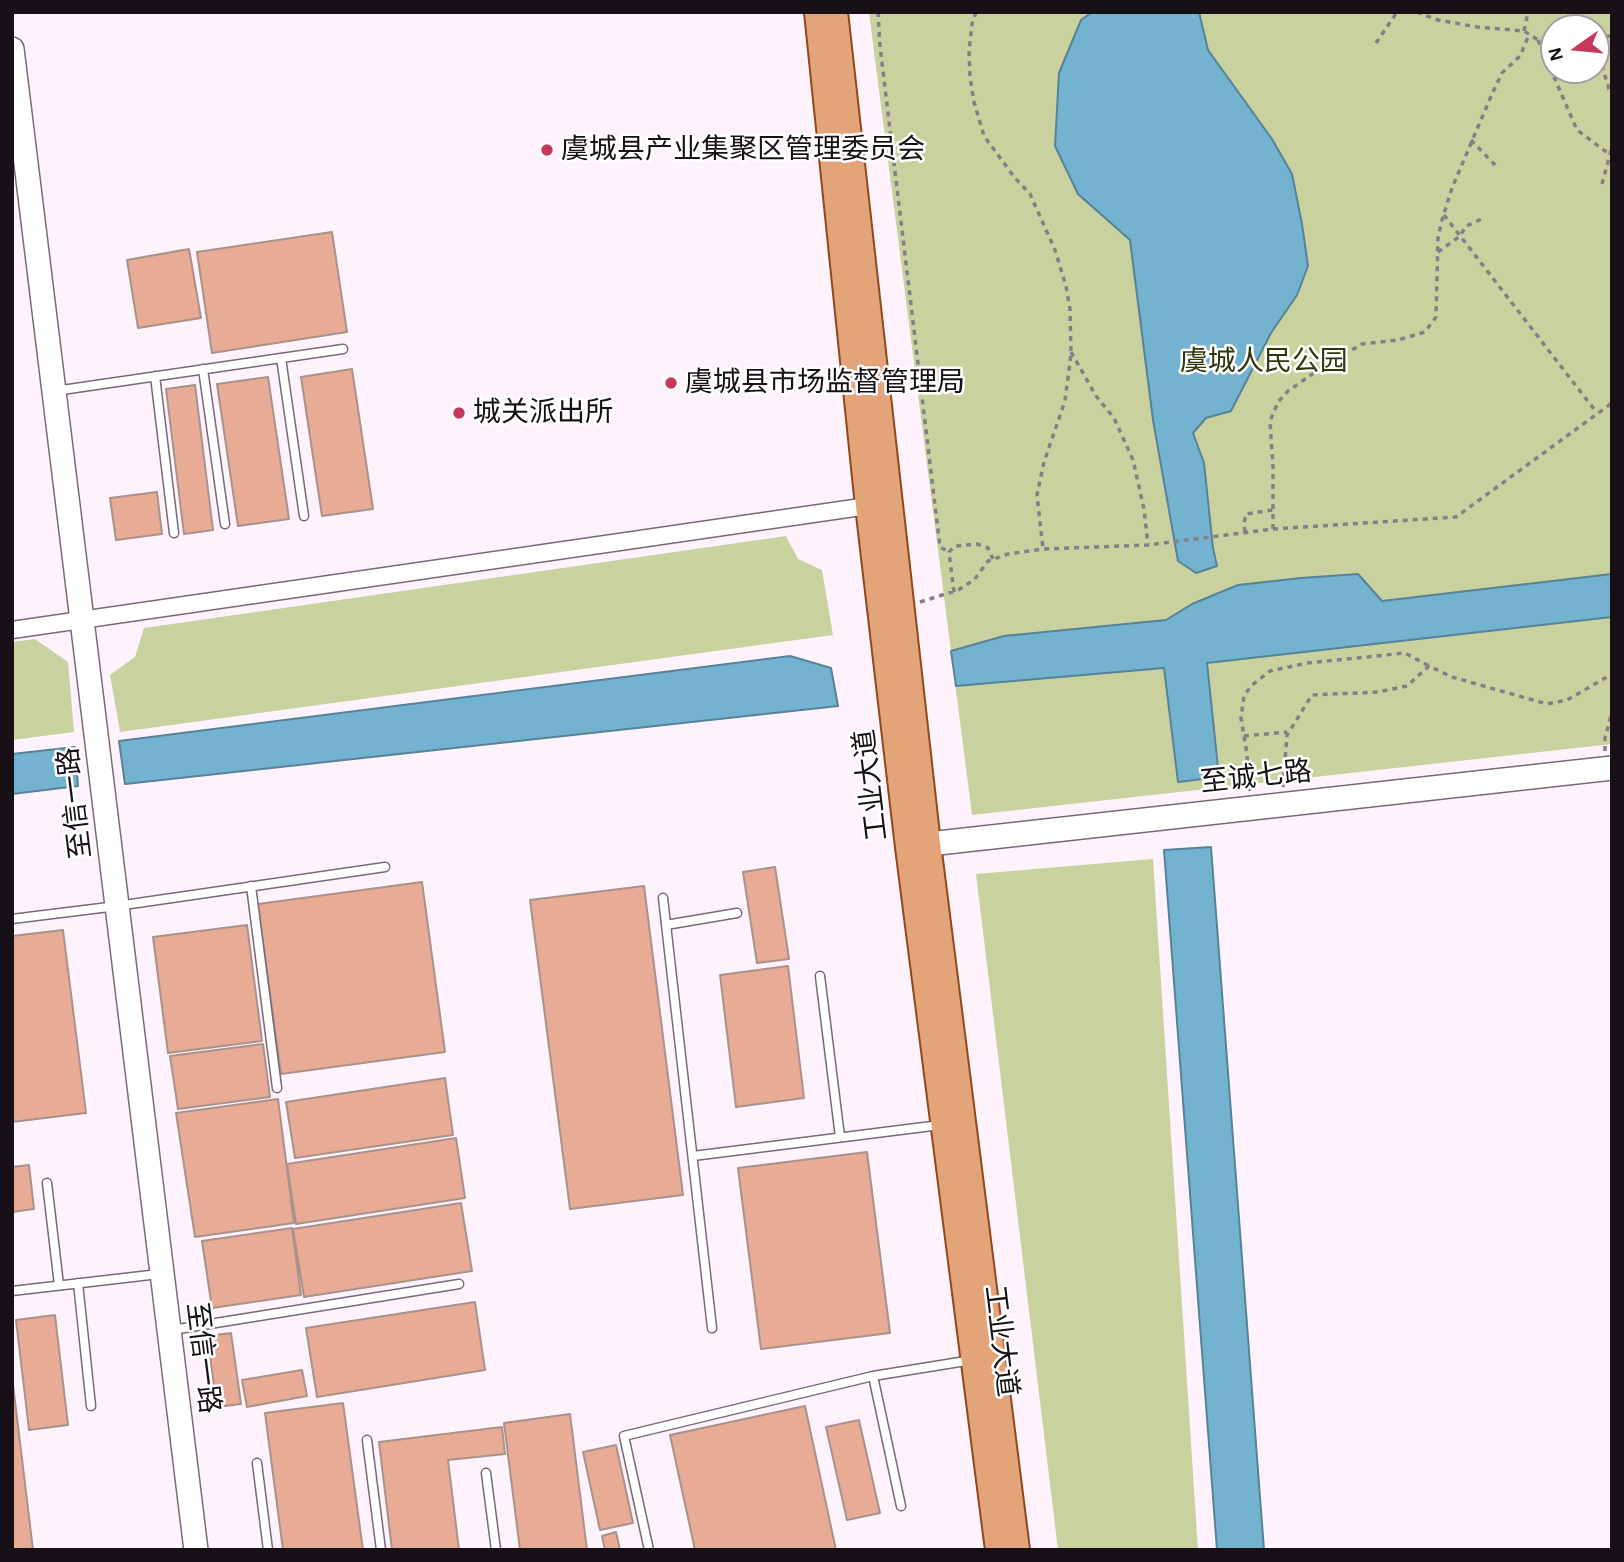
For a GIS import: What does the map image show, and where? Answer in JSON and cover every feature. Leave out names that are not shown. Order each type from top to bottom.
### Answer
[{"type":"main road","name":"工业大道","points":[[817,12],[868,506],[918,845],[983,1358],[998,1550]]},
{"type":"main road","points":[[835,12],[902,607],[918,845]]},
{"type":"main road","points":[[983,1358],[1017,1550]]},
{"type":"street","name":"至信一路","points":[[12,49],[196,1550]]},
{"type":"street","points":[[12,630],[868,506]]},
{"type":"street","name":"至诚七路","points":[[918,845],[1608,769]]},
{"type":"lane","points":[[54,391],[343,349]]},
{"type":"lane","points":[[281,358],[304,516]]},
{"type":"lane","points":[[203,369],[225,524]]},
{"type":"lane","points":[[155,376],[174,533]]},
{"type":"lane","points":[[12,919],[385,867]]},
{"type":"lane","points":[[251,886],[277,1088]]},
{"type":"lane","points":[[663,898],[712,1328]]},
{"type":"lane","points":[[666,925],[737,913]]},
{"type":"lane","points":[[820,976],[840,1138]]},
{"type":"lane","points":[[693,1156],[953,1123]]},
{"type":"lane","points":[[47,1183],[59,1285]]},
{"type":"lane","points":[[12,1291],[162,1273]]},
{"type":"lane","points":[[78,1283],[91,1406]]},
{"type":"lane","points":[[169,1330],[459,1284]]},
{"type":"lane","points":[[649,1550],[624,1436],[873,1376],[983,1358]]},
{"type":"lane","points":[[873,1376],[901,1506]]},
{"type":"lane","points":[[367,1440],[381,1550]]},
{"type":"lane","points":[[257,1463],[268,1550]]},
{"type":"lane","points":[[486,1473],[496,1550]]},
{"type":"path","points":[[878,12],[940,548],[949,552]]},
{"type":"path","points":[[976,12],[969,51],[970,77],[984,136],[1030,194],[1055,250],[1070,309],[1069,379],[1065,401],[1044,461],[1037,495],[1043,548]]},
{"type":"path","points":[[1376,43],[1398,12]]},
{"type":"path","points":[[1417,12],[1477,27],[1524,31],[1538,40],[1577,130],[1610,153]]},
{"type":"path","points":[[1524,31],[1528,12]]},
{"type":"path","points":[[1273,529],[1270,421],[1278,402],[1287,391],[1362,344],[1398,340],[1426,332],[1436,317],[1438,238],[1451,188],[1502,74],[1520,56],[1529,35]]},
{"type":"path","points":[[1471,140],[1495,165]]},
{"type":"path","points":[[1602,184],[1612,147]]},
{"type":"path","points":[[1443,214],[1597,413]]},
{"type":"path","points":[[1438,252],[1460,236],[1466,226],[1483,218]]},
{"type":"path","points":[[1071,351],[1096,396],[1114,418],[1133,460],[1144,509],[1148,545]]},
{"type":"path","points":[[902,607],[954,592],[974,580],[988,561],[1008,554],[1043,548],[1148,545],[1273,529],[1456,517],[1612,402]]},
{"type":"path","points":[[1245,532],[1246,514],[1273,510]]},
{"type":"path","points":[[949,552],[955,546],[977,544],[988,548],[993,559]]},
{"type":"path","points":[[949,552],[954,592]]},
{"type":"path","points":[[1250,808],[1241,719],[1244,696],[1251,686],[1270,671],[1307,663],[1405,653],[1452,677],[1547,704],[1567,700],[1612,674]]},
{"type":"path","points":[[1282,804],[1287,735],[1312,695],[1378,692],[1407,686],[1429,666]]},
{"type":"path","points":[[1608,769],[1605,738],[1612,712]]},
{"type":"path","points":[[1244,736],[1289,731]]},
{"type":"green space","name":"虞城人民公园","points":[[869,12],[1612,12],[1612,744],[972,815]]},
{"type":"green space","points":[[786,536],[798,559],[822,570],[833,635],[120,732],[110,675],[135,657],[144,628]]},
{"type":"green space","points":[[35,639],[68,662],[74,732],[12,740],[12,642]]},
{"type":"green space","points":[[1153,859],[1198,1550],[1058,1550],[976,874]]},
{"type":"water","points":[[1092,12],[1199,12],[1208,50],[1272,139],[1292,174],[1302,224],[1308,266],[1297,295],[1271,333],[1231,411],[1206,418],[1193,433],[1204,463],[1217,566],[1196,573],[1178,561],[1153,420],[1130,240],[1078,194],[1055,146],[1059,73],[1081,20]]},
{"type":"water","points":[[1358,574],[1382,601],[1612,574],[1612,617],[1207,663],[1219,777],[1178,782],[1164,668],[956,686],[951,651],[1004,636],[1166,620],[1192,604],[1238,585]]},
{"type":"water","points":[[790,656],[831,668],[838,706],[125,784],[119,741]]},
{"type":"water","points":[[75,747],[78,786],[12,794],[12,754]]},
{"type":"water","points":[[1211,847],[1264,1550],[1217,1550],[1164,850]]},
{"type":"building","points":[[332,232],[347,332],[212,353],[197,252]]},
{"type":"building","points":[[189,249],[201,318],[138,328],[127,260]]},
{"type":"building","points":[[352,369],[373,509],[322,516],[301,377]]},
{"type":"building","points":[[268,377],[289,519],[238,526],[217,384]]},
{"type":"building","points":[[195,385],[213,530],[184,534],[166,389]]},
{"type":"building","points":[[157,492],[162,534],[116,540],[110,498]]},
{"type":"building","points":[[775,867],[789,959],[757,963],[743,872]]},
{"type":"building","points":[[422,882],[445,1052],[281,1074],[258,904]]},
{"type":"building","points":[[644,886],[683,1195],[570,1209],[530,900]]},
{"type":"building","points":[[247,925],[262,1041],[168,1053],[153,937]]},
{"type":"building","points":[[63,930],[86,1113],[12,1122],[12,936]]},
{"type":"building","points":[[788,966],[804,1098],[736,1107],[720,975]]},
{"type":"building","points":[[263,1044],[270,1097],[178,1109],[170,1056]]},
{"type":"building","points":[[445,1078],[453,1135],[295,1158],[286,1102]]},
{"type":"building","points":[[278,1099],[294,1223],[195,1237],[176,1113]]},
{"type":"building","points":[[456,1138],[465,1198],[296,1224],[287,1164]]},
{"type":"building","points":[[867,1152],[890,1333],[761,1349],[738,1168]]},
{"type":"building","points":[[29,1165],[34,1209],[12,1212],[12,1167]]},
{"type":"building","points":[[461,1203],[472,1271],[304,1297],[293,1229]]},
{"type":"building","points":[[292,1228],[301,1295],[212,1308],[202,1241]]},
{"type":"building","points":[[475,1302],[485,1370],[317,1397],[306,1328]]},
{"type":"building","points":[[55,1315],[68,1425],[29,1430],[16,1320]]},
{"type":"building","points":[[231,1333],[241,1404],[217,1407],[207,1336]]},
{"type":"building","points":[[302,1370],[307,1396],[247,1407],[242,1380]]},
{"type":"building","points":[[12,1376],[33,1550],[12,1550]]},
{"type":"building","points":[[343,1403],[363,1550],[283,1550],[265,1413]]},
{"type":"building","points":[[805,1406],[836,1550],[695,1550],[670,1435]]},
{"type":"building","points":[[570,1414],[587,1550],[520,1550],[504,1423]]},
{"type":"building","points":[[859,1420],[880,1513],[847,1520],[826,1427]]},
{"type":"building","points":[[502,1427],[505,1454],[448,1460],[459,1550],[392,1550],[379,1442]]},
{"type":"building","points":[[616,1445],[633,1523],[600,1530],[583,1452]]},
{"type":"building","points":[[616,1532],[620,1550],[605,1550],[602,1536]]},
{"type":"place","name":"虞城县产业集聚区管理委员会","points":[[547,150]]},
{"type":"place","name":"虞城县市场监督管理局","points":[[671,383]]},
{"type":"place","name":"城关派出所","points":[[459,413]]}]
